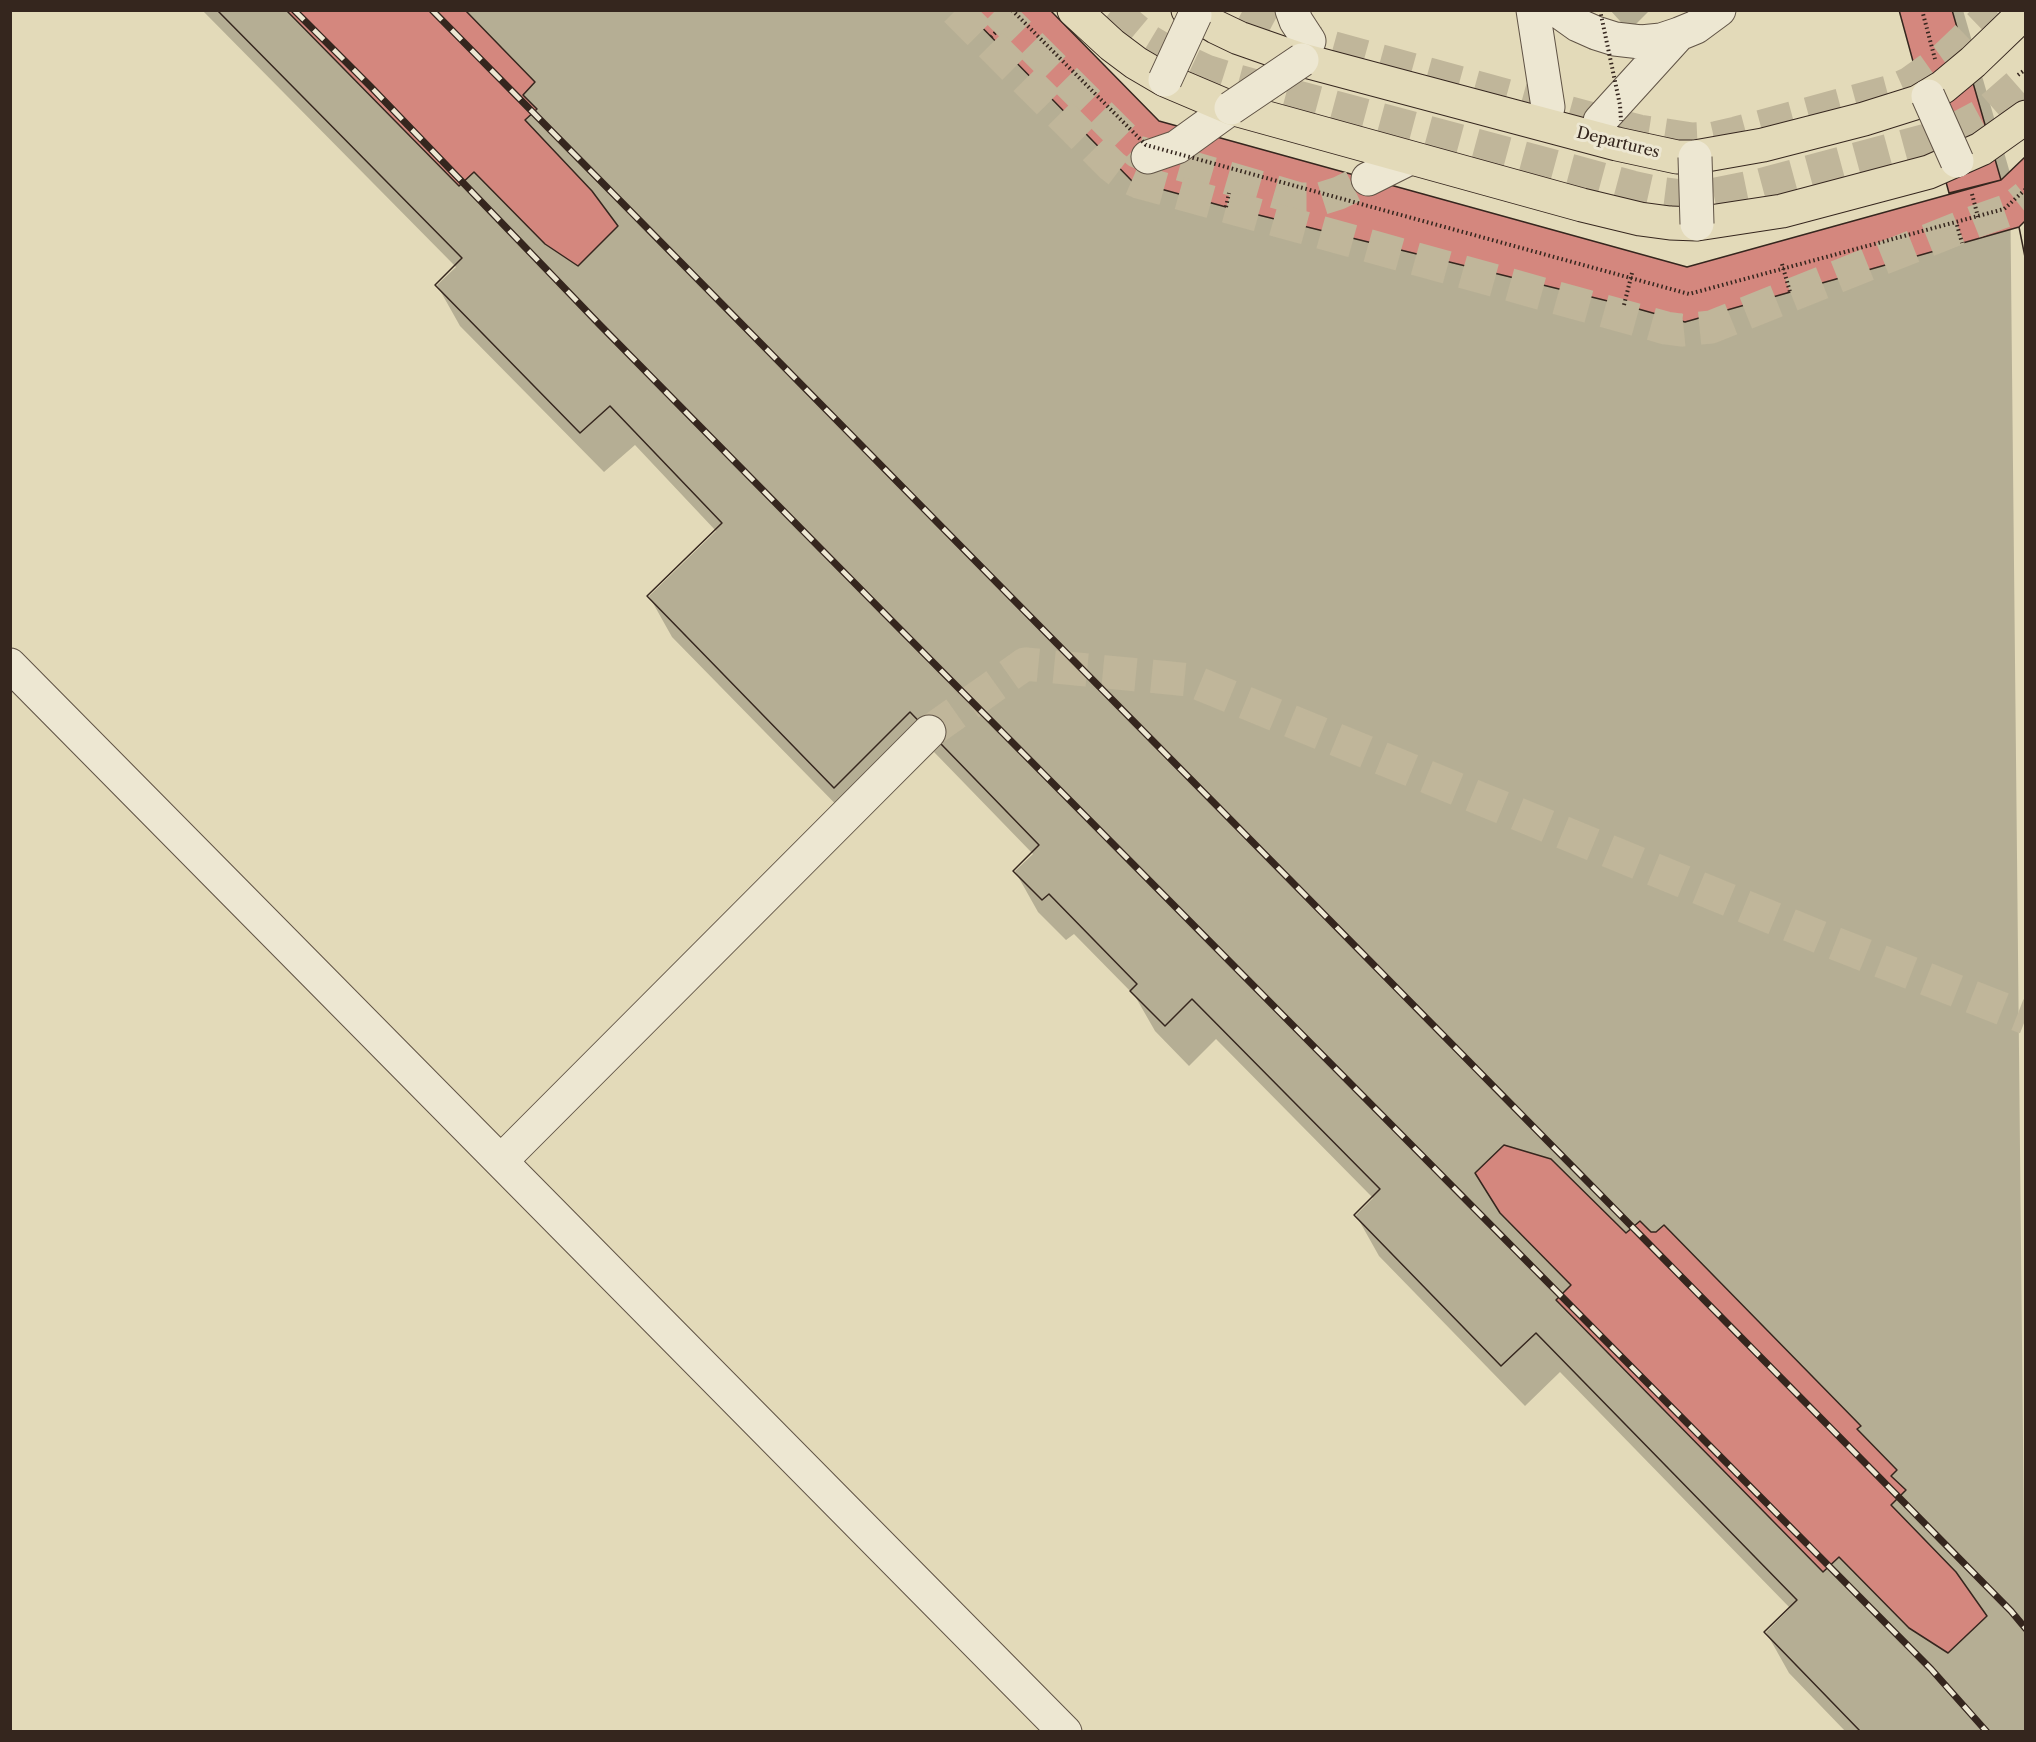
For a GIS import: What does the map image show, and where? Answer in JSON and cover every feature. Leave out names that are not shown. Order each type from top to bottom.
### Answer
[{"type":"main road","points":[[1074,10],[1112,45],[1165,80],[1231,108],[1640,219],[1697,224],[1782,212],[1929,172],[1957,161],[2003,135],[2025,117]]},
{"type":"main road","name":"Departures","points":[[1192,13],[1239,38],[1306,50],[1617,144],[1677,157],[1695,157],[1729,152],[1864,119],[1892,111],[1928,96],[1973,62],[2025,11]]},
{"type":"street","points":[[1148,157],[1177,147],[1306,50],[1292,10]]},
{"type":"street","points":[[1533,10],[1548,107]]},
{"type":"street","points":[[1557,10],[1578,25],[1615,39],[1641,42],[1661,40],[1679,34],[1696,27],[1719,10]]},
{"type":"street","points":[[1165,80],[1192,13]]},
{"type":"street","points":[[1610,121],[1679,34]]},
{"type":"street","points":[[1928,96],[1957,161]]},
{"type":"street","points":[[1695,157],[1697,224]]},
{"type":"street","points":[[1368,179],[1410,158]]},
{"type":"street","points":[[10,665],[1065,1731]]},
{"type":"street","points":[[501,1161],[929,732]]},
{"type":"path","points":[[1012,10],[1146,145],[1689,294],[2004,209],[2025,189]]},
{"type":"path","points":[[1600,10],[1620,105],[1610,121]]},
{"type":"path","points":[[991,37],[996,32]]},
{"type":"path","points":[[1226,207],[1229,193]]},
{"type":"path","points":[[1957,225],[1962,243]]},
{"type":"path","points":[[1782,264],[1790,292]]},
{"type":"path","points":[[1624,305],[1632,273]]},
{"type":"building","points":[[217,10],[965,10],[1132,181],[1226,207],[1685,322],[2019,227],[2026,262],[2026,1732],[1861,1732],[1764,1632],[1797,1600],[1536,1333],[1501,1366],[1354,1215],[1380,1189],[1192,999],[1165,1026],[1130,991],[1137,984],[1049,894],[1042,900],[1013,871],[1039,845],[910,712],[834,788],[647,596],[722,523],[610,406],[580,433],[435,285],[462,258]]},
{"type":"building","points":[[217,10],[965,10],[1132,181],[1226,207],[1685,322],[2019,227],[2026,262],[2026,1732],[1861,1732],[1764,1632],[1797,1600],[1536,1333],[1501,1366],[1354,1215],[1380,1189],[1192,999],[1165,1026],[1130,991],[1137,984],[1049,894],[1042,900],[1013,871],[1039,845],[910,712],[834,788],[647,596],[722,523],[610,406],[580,433],[435,285],[462,258]]},
{"type":"building","points":[[286,10],[465,10],[535,82],[523,95],[537,109],[525,120],[592,191],[618,226],[578,266],[545,244],[474,172],[459,186]]},
{"type":"building","points":[[965,10],[1050,10],[1159,121],[1687,267],[2001,180],[2026,156],[2026,220],[2019,227],[1685,322],[1226,207],[1132,181]]},
{"type":"building","points":[[1899,10],[1952,10],[2001,180],[1949,193]]},
{"type":"building","points":[[2026,220],[2026,262],[2019,227]]},
{"type":"building","points":[[2026,220],[2026,262],[2019,227]]},
{"type":"building","points":[[1504,1145],[1551,1159],[1626,1233],[1640,1221],[1651,1232],[1656,1232],[1664,1225],[1861,1426],[1857,1429],[1897,1470],[1891,1476],[1906,1490],[1891,1505],[1956,1572],[1987,1616],[1948,1653],[1909,1628],[1839,1557],[1823,1572],[1556,1300],[1571,1285],[1500,1213],[1475,1173]]},
{"type":"tunnel","points":[[956,10],[1112,166],[1125,176],[1139,182],[1666,328],[1681,330],[1711,327],[2011,209],[2026,197]]},
{"type":"tunnel","points":[[996,10],[1138,152],[1300,199],[1320,199],[1368,179]]},
{"type":"tunnel","points":[[1112,10],[1149,41],[1206,71],[1632,187],[1683,196],[1706,196],[1760,185],[1945,135],[1986,113],[2026,78]]},
{"type":"tunnel","points":[[1243,10],[1285,32],[1309,41],[1639,131],[1692,139],[1714,138],[1736,133],[1892,91],[1910,83],[1945,58],[1995,10]]},
{"type":"tunnel","points":[[929,732],[1025,664],[1190,680],[1829,941],[2026,1018]]},
{"type":"railway","points":[[294,10],[891,620],[1931,1669],[1987,1732]]},
{"type":"railway","points":[[432,10],[2011,1611],[2026,1629]]}]
